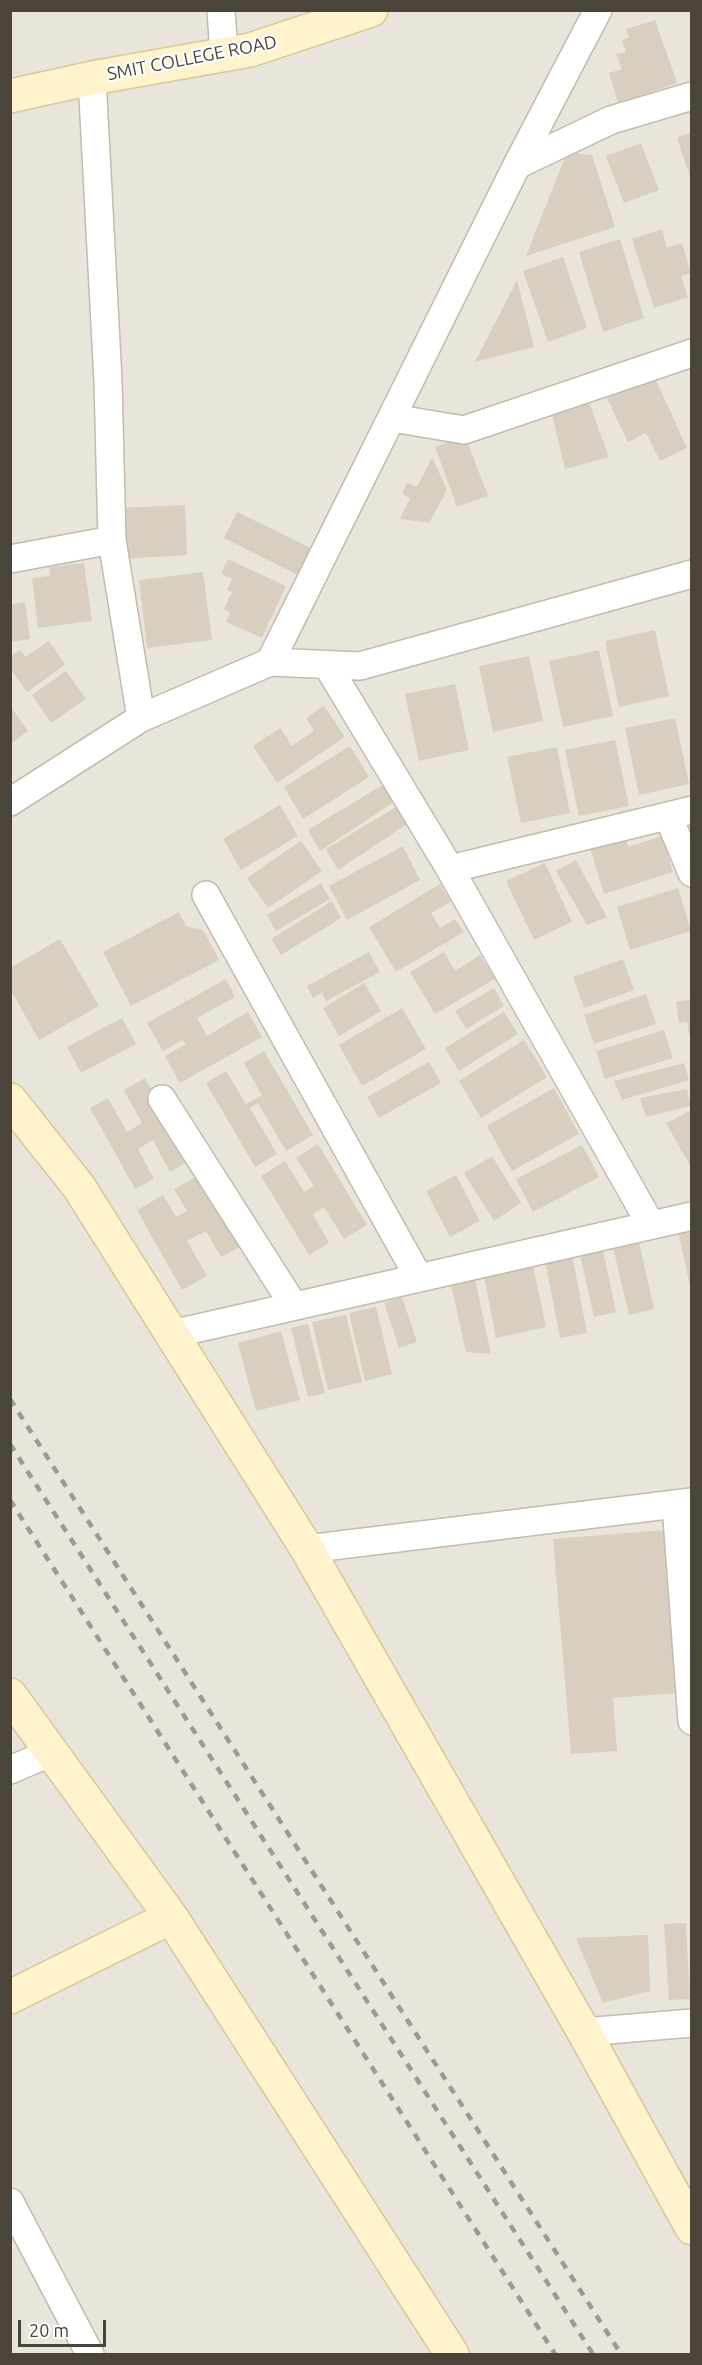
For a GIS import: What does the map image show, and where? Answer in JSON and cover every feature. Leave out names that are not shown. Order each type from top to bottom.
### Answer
[{"type":"main road","name":"SMIT COLLEGE ROAD","points":[[10,96],[92,78],[250,50],[371,10]]},
{"type":"main road","points":[[10,1100],[79,1187],[307,1549],[584,2032],[692,2228]]},
{"type":"main road","points":[[10,1695],[171,1917],[452,2355]]},
{"type":"main road","points":[[10,1997],[171,1917]]},
{"type":"street","points":[[221,10],[224,54]]},
{"type":"street","points":[[270,663],[517,165],[598,10]]},
{"type":"street","points":[[92,78],[108,381],[112,540],[141,718]]},
{"type":"street","points":[[517,165],[611,120],[692,96]]},
{"type":"street","points":[[392,418],[464,430],[692,353]]},
{"type":"street","points":[[10,559],[112,540]]},
{"type":"street","points":[[10,802],[141,718],[270,663],[360,666],[692,574]]},
{"type":"street","points":[[327,665],[450,869],[651,1225]]},
{"type":"street","points":[[450,869],[680,813],[692,873]]},
{"type":"street","points":[[206,895],[419,1278]]},
{"type":"street","points":[[162,1100],[294,1306]]},
{"type":"street","points":[[171,1334],[692,1216]]},
{"type":"street","points":[[307,1549],[684,1503],[692,1721]]},
{"type":"street","points":[[10,1770],[52,1752]]},
{"type":"street","points":[[584,2032],[692,2023]]},
{"type":"street","points":[[10,2202],[90,2355]]},
{"type":"shaded area","points":[[11,11],[691,11],[691,2354],[11,2354]]},
{"type":"building","points":[[655,20],[677,83],[618,103],[609,73],[622,69],[616,54],[626,52],[622,40],[629,37],[626,29]]},
{"type":"building","points":[[692,132],[692,180],[691,180],[677,138]]},
{"type":"building","points":[[641,143],[659,190],[624,203],[606,156]]},
{"type":"building","points":[[567,152],[592,155],[615,227],[526,256]]},
{"type":"building","points":[[662,229],[667,248],[682,243],[691,273],[681,276],[688,297],[654,308],[632,239]]},
{"type":"building","points":[[620,239],[644,318],[603,332],[579,252]]},
{"type":"building","points":[[563,257],[587,328],[548,342],[523,271]]},
{"type":"building","points":[[517,280],[534,347],[475,362]]},
{"type":"building","points":[[654,376],[687,448],[660,461],[646,433],[628,442],[607,398]]},
{"type":"building","points":[[587,397],[609,457],[565,469],[551,410]]},
{"type":"building","points":[[465,436],[488,496],[457,507],[435,447]]},
{"type":"building","points":[[432,457],[447,490],[429,523],[400,519],[410,498],[402,494],[407,483],[417,487]]},
{"type":"building","points":[[185,505],[187,555],[123,559],[120,508]]},
{"type":"building","points":[[237,512],[311,548],[298,575],[224,538]]},
{"type":"building","points":[[228,559],[286,586],[262,638],[226,622],[230,613],[224,609],[232,592],[227,590],[232,579],[221,574]]},
{"type":"building","points":[[84,563],[92,621],[38,628],[32,578],[50,576],[49,567]]},
{"type":"building","points":[[203,572],[212,640],[147,648],[139,580]]},
{"type":"building","points":[[25,602],[30,639],[10,642],[10,604]]},
{"type":"building","points":[[655,630],[669,696],[619,707],[605,641]]},
{"type":"building","points":[[49,641],[65,665],[27,692],[10,668],[10,657],[20,650],[25,657]]},
{"type":"building","points":[[599,650],[613,716],[563,727],[549,661]]},
{"type":"building","points":[[529,656],[543,721],[493,732],[479,666]]},
{"type":"building","points":[[66,671],[86,699],[51,723],[32,695]]},
{"type":"building","points":[[455,684],[469,750],[419,761],[405,694]]},
{"type":"building","points":[[10,706],[28,731],[10,744]]},
{"type":"building","points":[[324,706],[345,737],[277,783],[253,746],[280,728],[292,746],[314,731],[306,718]]},
{"type":"building","points":[[675,718],[689,784],[639,795],[625,728]]},
{"type":"building","points":[[615,740],[629,806],[579,816],[565,750]]},
{"type":"building","points":[[350,746],[369,777],[303,819],[284,787]]},
{"type":"building","points":[[557,747],[570,813],[521,823],[507,757]]},
{"type":"building","points":[[383,785],[394,802],[320,851],[308,830]]},
{"type":"building","points":[[401,804],[412,821],[338,870],[326,849]]},
{"type":"building","points":[[280,805],[298,836],[241,870],[223,839]]},
{"type":"building","points":[[625,836],[628,847],[662,836],[673,872],[604,894],[590,848]]},
{"type":"building","points":[[301,841],[322,871],[268,908],[247,878]]},
{"type":"building","points":[[403,846],[420,880],[347,920],[329,886]]},
{"type":"building","points":[[576,860],[607,917],[587,925],[556,871]]},
{"type":"building","points":[[545,863],[572,922],[534,940],[506,881]]},
{"type":"building","points":[[321,883],[330,899],[276,931],[267,915]]},
{"type":"building","points":[[440,884],[451,902],[431,913],[440,928],[455,919],[464,932],[396,972],[369,927]]},
{"type":"building","points":[[678,888],[691,931],[630,950],[617,907]]},
{"type":"building","points":[[332,901],[341,918],[281,955],[271,939]]},
{"type":"building","points":[[179,912],[186,926],[203,930],[219,960],[131,1006],[103,952]]},
{"type":"building","points":[[60,939],[99,1006],[39,1040],[10,989],[10,968]]},
{"type":"building","points":[[369,952],[380,972],[326,1001],[322,993],[313,998],[307,986]]},
{"type":"building","points":[[444,952],[455,971],[480,955],[495,979],[435,1014],[410,972]]},
{"type":"building","points":[[623,959],[634,990],[584,1008],[573,977]]},
{"type":"building","points":[[226,979],[235,997],[197,1018],[207,1036],[248,1012],[262,1037],[180,1083],[165,1056],[186,1044],[183,1040],[163,1051],[147,1023]]},
{"type":"building","points":[[364,983],[381,1011],[339,1036],[323,1008]]},
{"type":"building","points":[[494,988],[504,1006],[466,1029],[455,1011]]},
{"type":"building","points":[[646,994],[656,1024],[594,1044],[584,1015]]},
{"type":"building","points":[[692,999],[692,1033],[689,1034],[687,1022],[679,1023],[676,1002]]},
{"type":"building","points":[[402,1008],[426,1049],[362,1086],[339,1045]]},
{"type":"building","points":[[504,1012],[518,1034],[459,1071],[445,1048]]},
{"type":"building","points":[[122,1018],[136,1044],[81,1073],[67,1047]]},
{"type":"building","points":[[664,1030],[673,1058],[605,1079],[596,1051]]},
{"type":"building","points":[[524,1040],[547,1077],[481,1118],[459,1081]]},
{"type":"building","points":[[264,1051],[313,1135],[286,1151],[258,1103],[250,1108],[277,1154],[255,1167],[206,1083],[226,1071],[246,1104],[262,1095],[244,1063]]},
{"type":"building","points":[[429,1062],[441,1083],[379,1118],[367,1097]]},
{"type":"building","points":[[684,1063],[689,1080],[622,1100],[614,1081]]},
{"type":"building","points":[[145,1078],[191,1160],[170,1172],[153,1140],[138,1149],[154,1179],[135,1189],[90,1108],[108,1098],[127,1132],[142,1123],[124,1090]]},
{"type":"building","points":[[554,1088],[579,1134],[512,1171],[487,1126]]},
{"type":"building","points":[[687,1089],[691,1106],[646,1117],[640,1098]]},
{"type":"building","points":[[692,1110],[692,1169],[666,1123]]},
{"type":"building","points":[[318,1144],[367,1225],[344,1239],[324,1207],[313,1214],[329,1243],[309,1255],[261,1176],[285,1161],[304,1192],[314,1186],[296,1158]]},
{"type":"building","points":[[582,1145],[599,1177],[533,1212],[516,1179]]},
{"type":"building","points":[[492,1156],[521,1203],[494,1221],[464,1173]]},
{"type":"building","points":[[199,1175],[240,1247],[221,1257],[206,1231],[187,1241],[207,1276],[182,1290],[137,1210],[163,1195],[176,1217],[187,1211],[174,1189]]},
{"type":"building","points":[[456,1175],[480,1221],[450,1237],[426,1191]]},
{"type":"building","points":[[692,1228],[692,1291],[691,1291],[678,1231]]},
{"type":"building","points":[[637,1233],[654,1309],[629,1315],[611,1239]]},
{"type":"building","points":[[602,1245],[616,1312],[594,1317],[579,1250]]},
{"type":"building","points":[[572,1255],[587,1333],[560,1338],[545,1260]]},
{"type":"building","points":[[532,1261],[546,1327],[496,1338],[483,1271]]},
{"type":"building","points":[[475,1279],[491,1354],[466,1352],[451,1284]]},
{"type":"building","points":[[402,1297],[417,1342],[399,1348],[384,1303]]},
{"type":"building","points":[[376,1307],[392,1374],[365,1381],[349,1313]]},
{"type":"building","points":[[346,1315],[362,1382],[328,1390],[312,1322]]},
{"type":"building","points":[[308,1324],[325,1393],[308,1397],[291,1328]]},
{"type":"building","points":[[281,1331],[300,1400],[256,1411],[238,1343]]},
{"type":"building","points":[[665,1530],[678,1693],[613,1698],[617,1751],[571,1754],[553,1539]]},
{"type":"building","points":[[686,1923],[690,1999],[669,2000],[664,1924]]},
{"type":"building","points":[[648,1935],[650,1991],[603,2003],[576,1938]]},
{"type":"railway","points":[[10,1399],[621,2354]]},
{"type":"railway","points":[[10,1444],[593,2354]]},
{"type":"railway","points":[[10,1500],[555,2354]]}]
